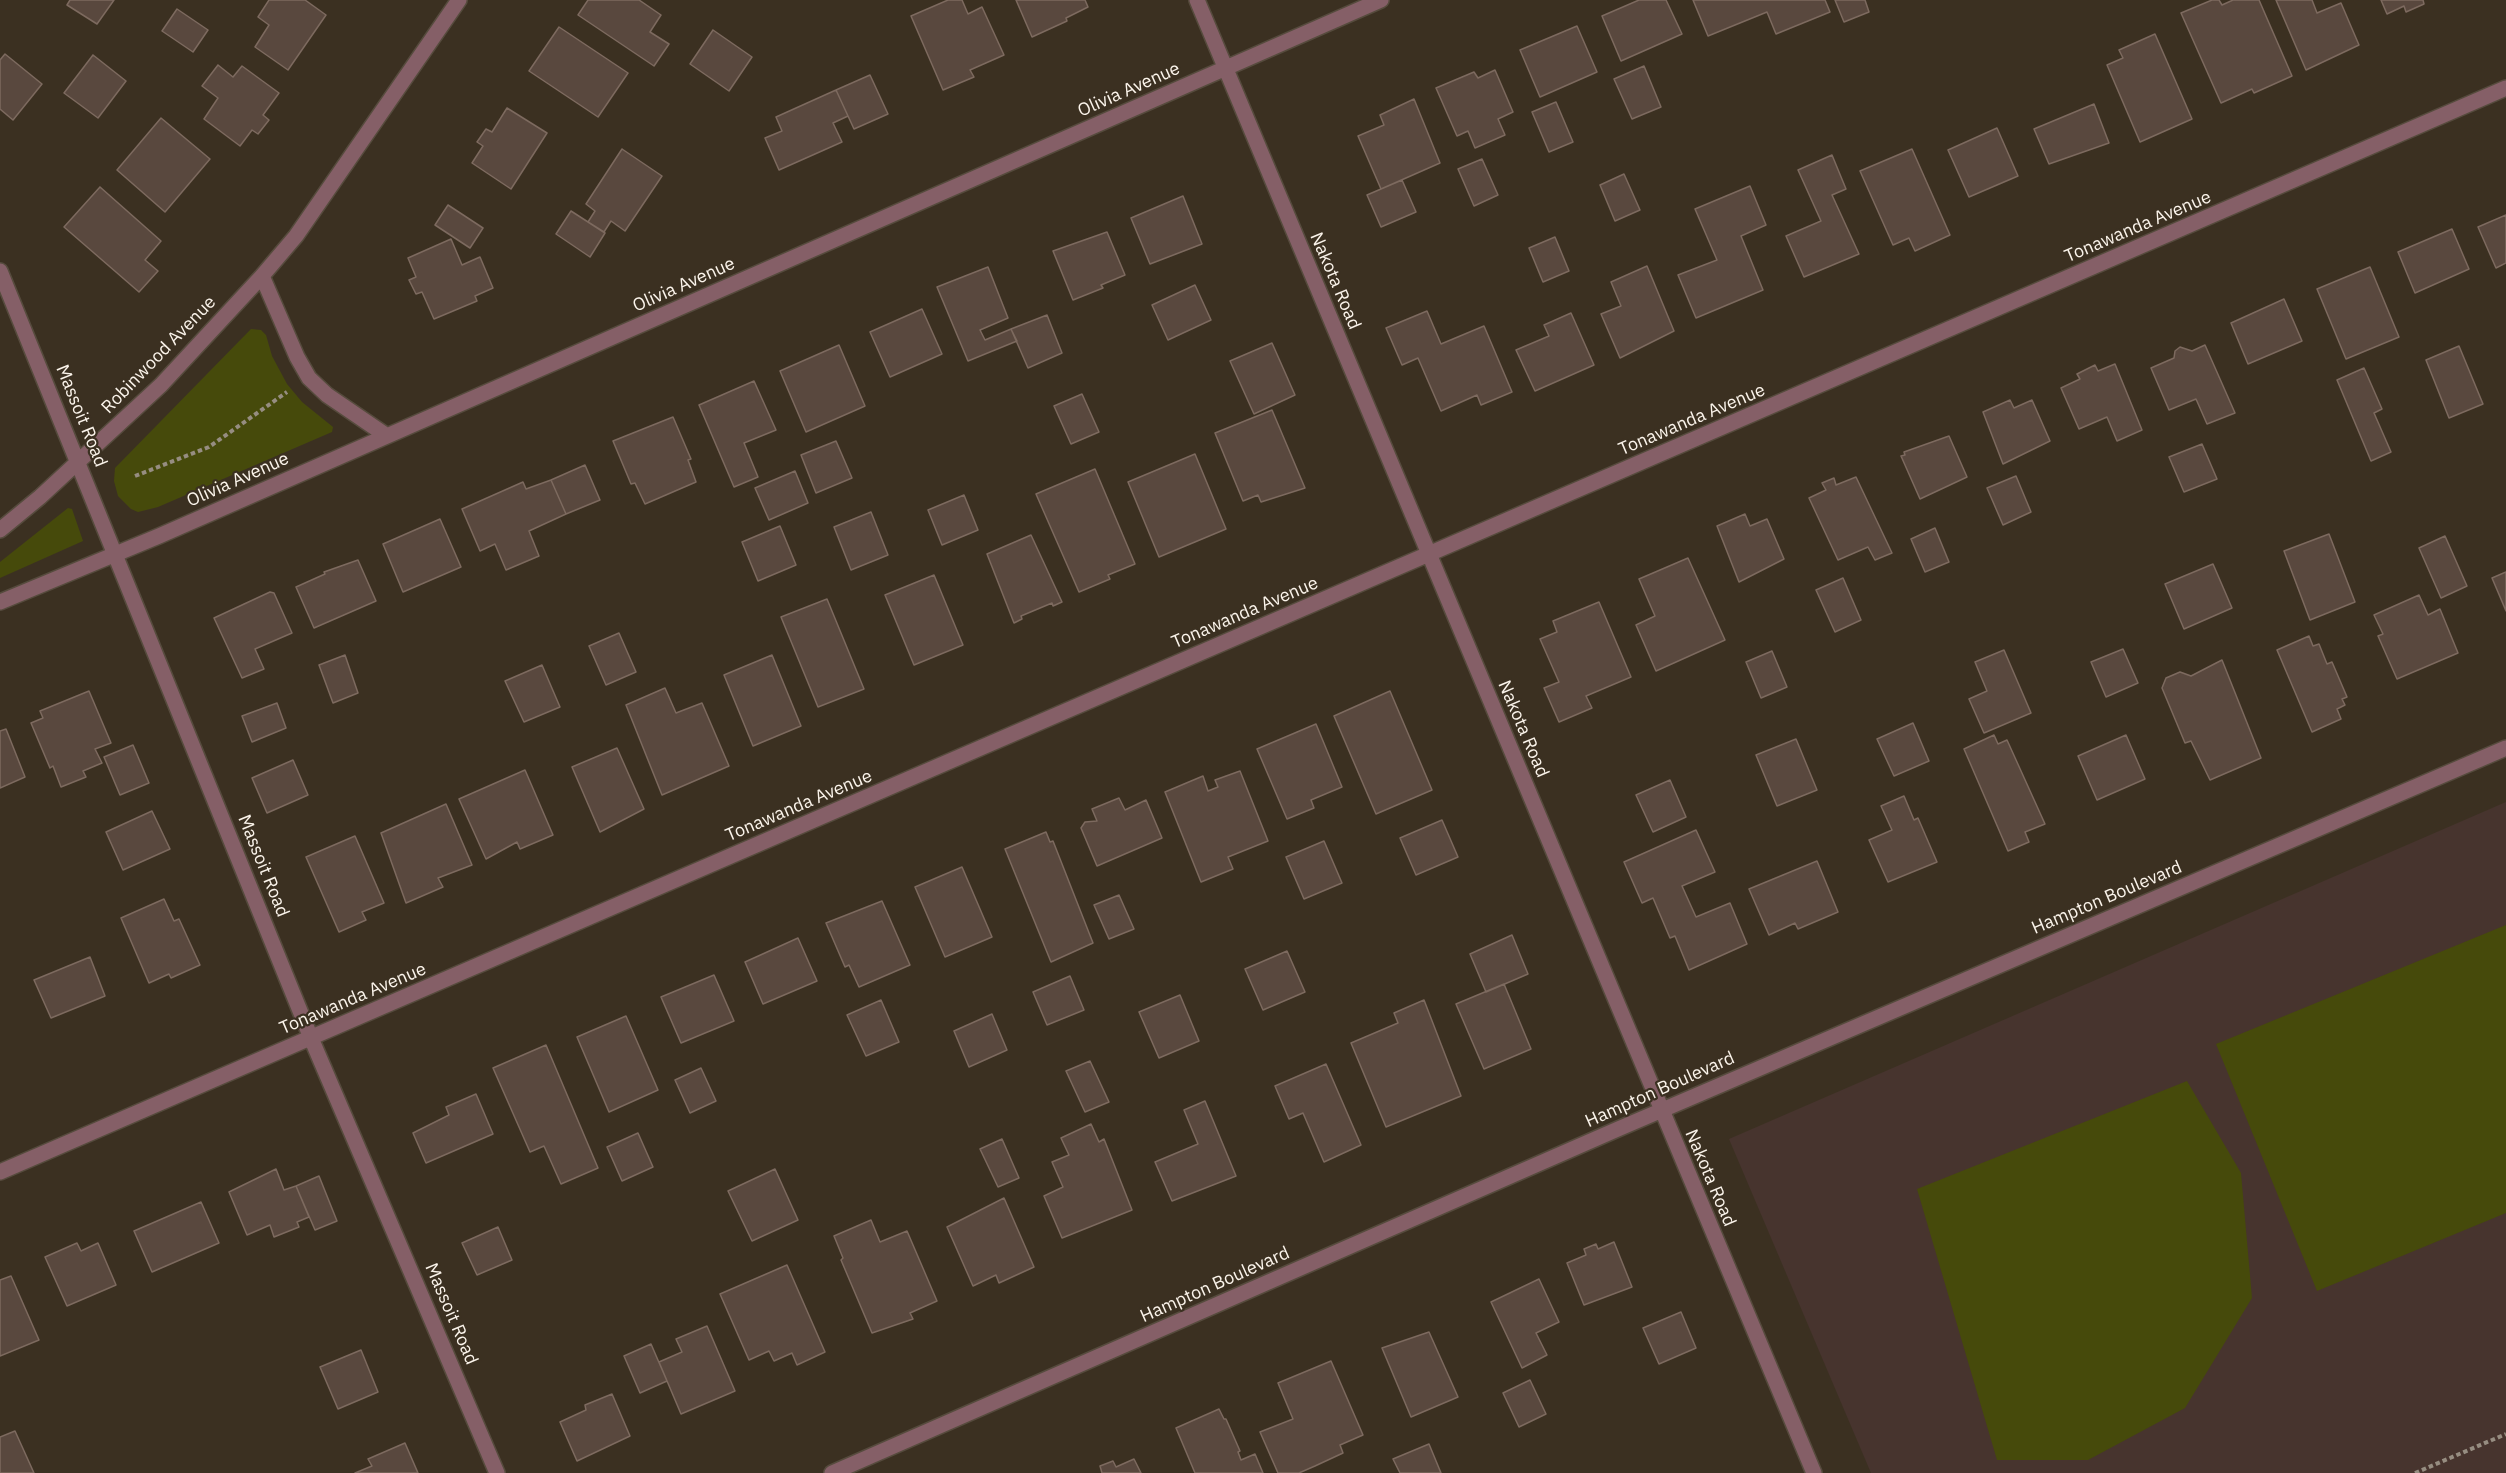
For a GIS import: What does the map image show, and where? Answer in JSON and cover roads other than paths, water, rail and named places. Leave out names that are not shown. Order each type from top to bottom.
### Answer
[{"type":"street","name":"Robinwood Avenue","points":[[0,530],[161,385],[262,276],[296,236],[459,0]]},
{"type":"street","name":"Nakota Road","points":[[1197,0],[1814,1473]]},
{"type":"street","name":"Olivia Avenue","points":[[0,602],[387,436],[1382,0]]},
{"type":"street","name":"Tonawanda Avenue","points":[[0,1172],[2506,88]]},
{"type":"street","name":"Massoit Road","points":[[0,271],[311,1038],[497,1473]]},
{"type":"street","points":[[262,276],[297,357],[309,378],[327,395],[387,436]]},
{"type":"street","name":"Hampton Boulevard","points":[[832,1473],[1661,1111],[2506,748]]}]
